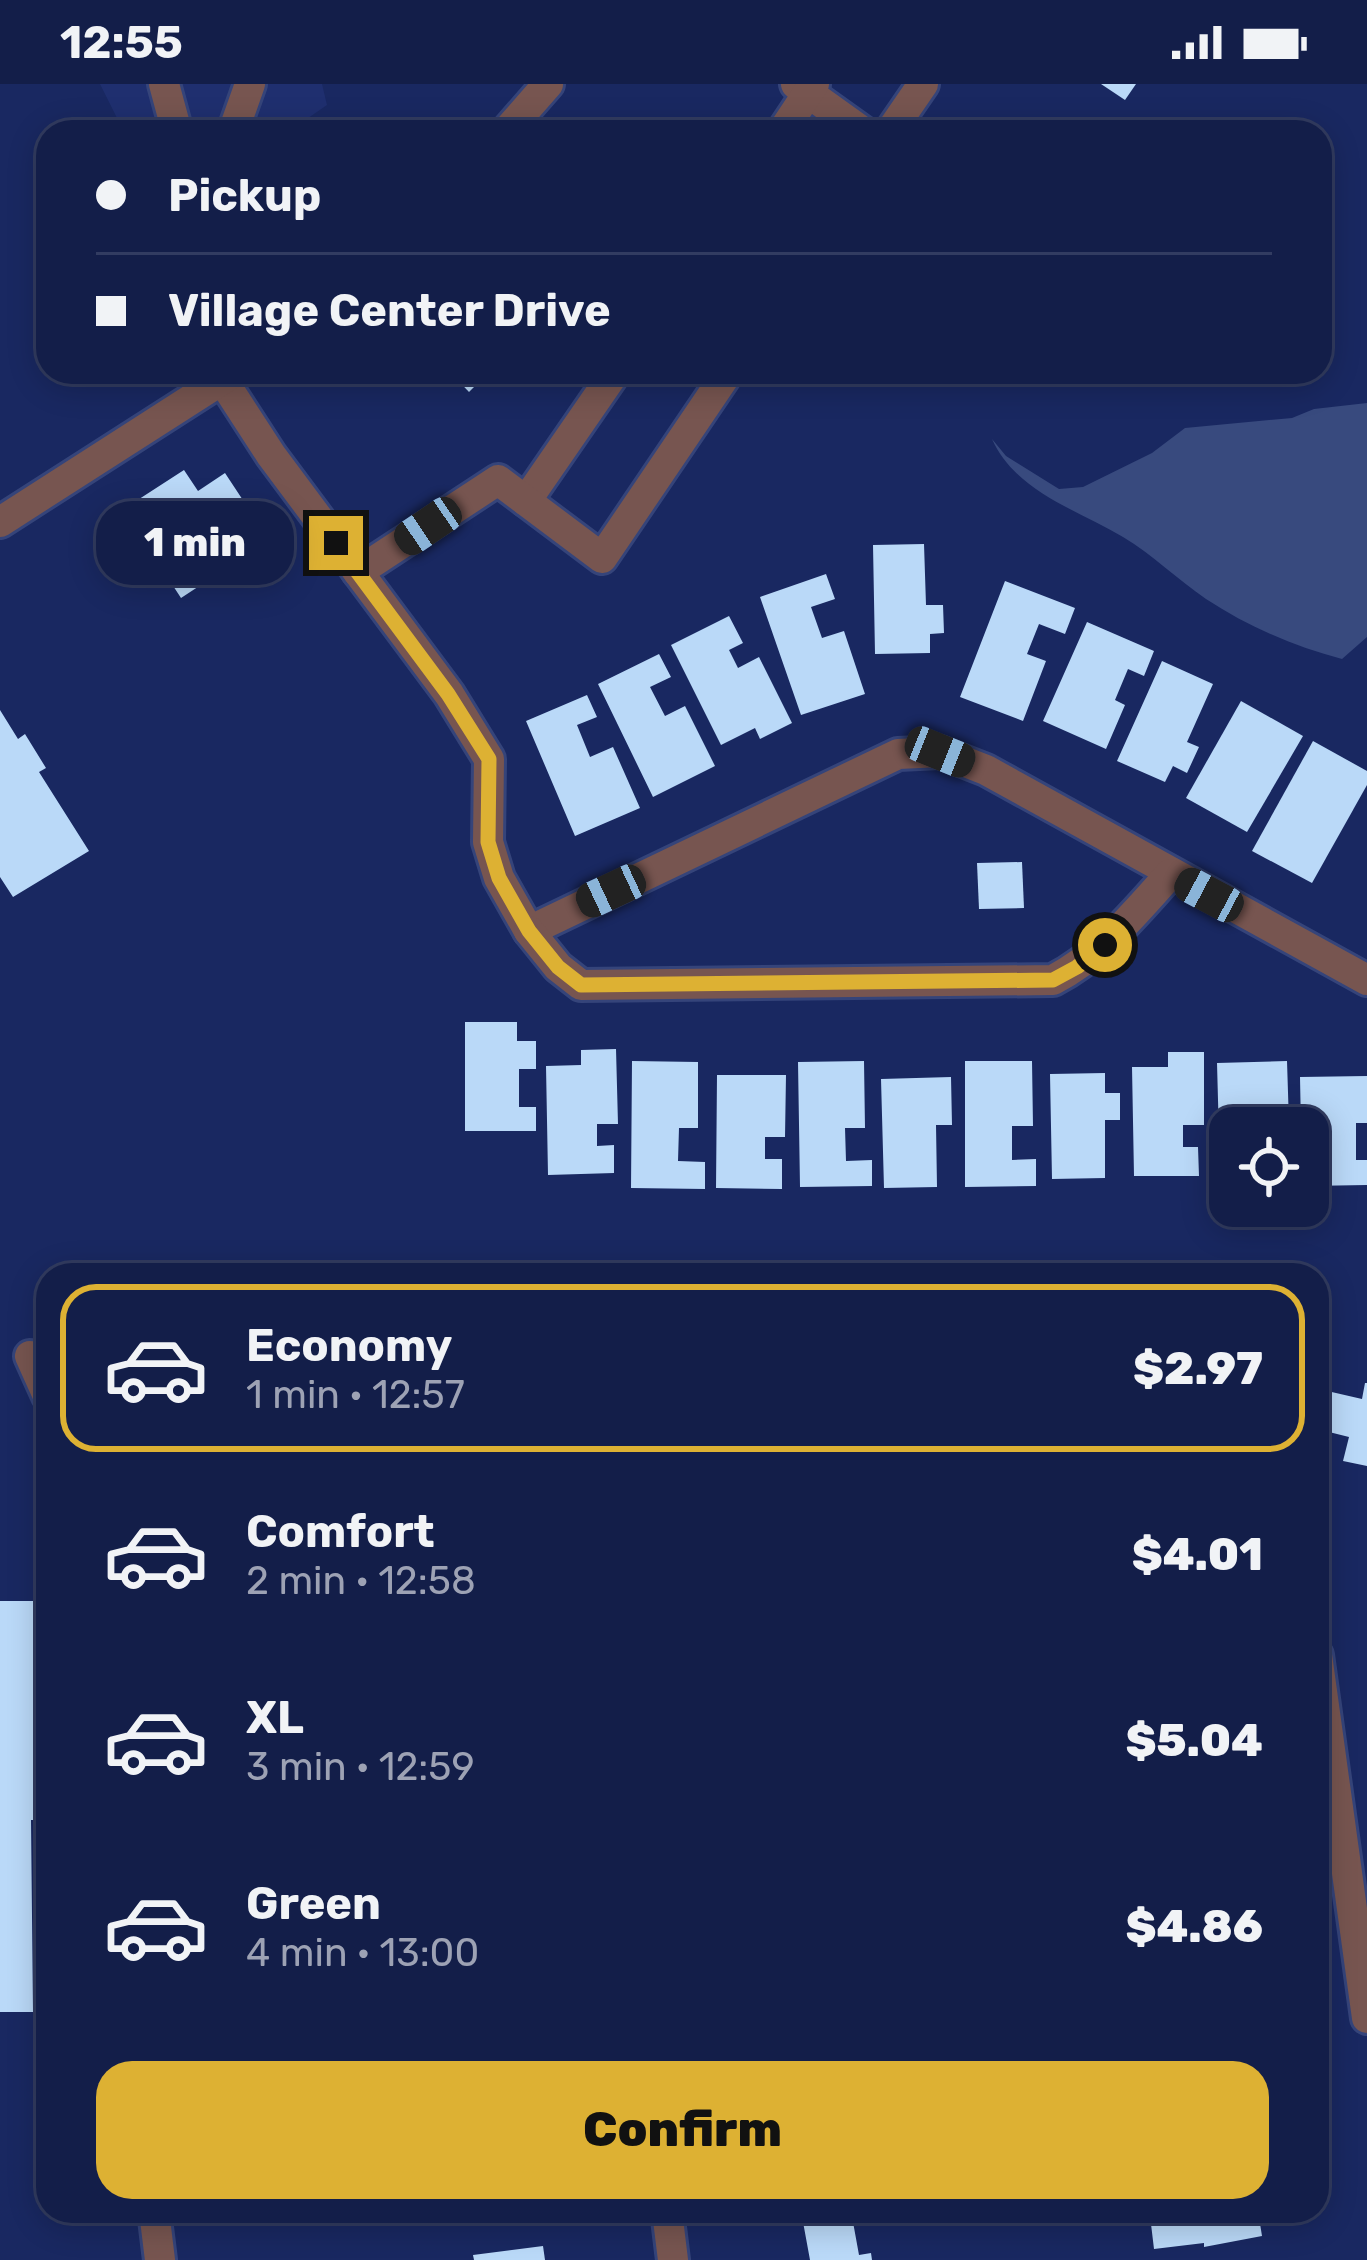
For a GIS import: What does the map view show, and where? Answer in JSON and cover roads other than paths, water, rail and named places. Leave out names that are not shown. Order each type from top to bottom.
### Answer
[{"type":"street","points":[[164,84],[174,120]]},
{"type":"street","points":[[237,120],[250,84]]},
{"type":"street","points":[[898,120],[923,84]]},
{"type":"street","points":[[788,120],[806,87],[847,120]]},
{"type":"street","points":[[515,120],[538,88]]},
{"type":"street","points":[[0,522],[205,384]]},
{"type":"street","points":[[214,384],[448,694],[489,759],[488,842],[499,878],[529,931],[558,967],[581,985],[1053,980],[1105,945],[1170,874]]},
{"type":"street","points":[[526,501],[607,384]]},
{"type":"street","points":[[358,572],[498,480],[602,558],[720,384]]},
{"type":"street","points":[[529,931],[898,754],[940,752],[986,770],[1367,980]]},
{"type":"street","points":[[30,1356],[36,1369]]},
{"type":"street","points":[[1329,1742],[1367,2018]]},
{"type":"street","points":[[155,2223],[160,2260]]},
{"type":"street","points":[[669,2223],[674,2260]]}]
